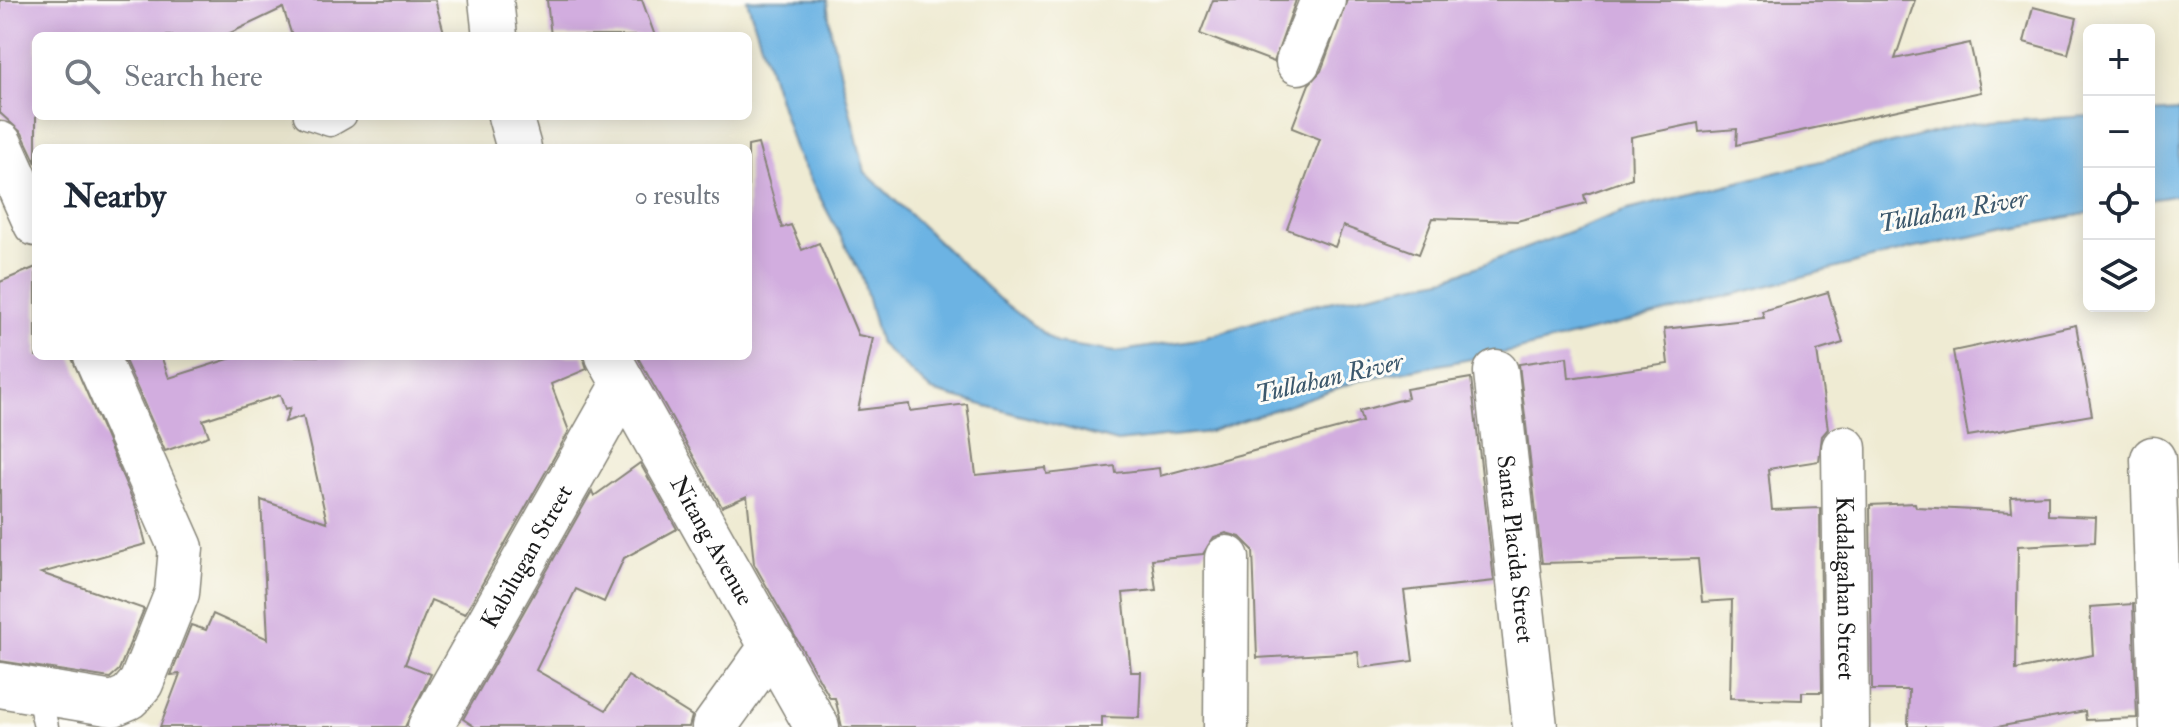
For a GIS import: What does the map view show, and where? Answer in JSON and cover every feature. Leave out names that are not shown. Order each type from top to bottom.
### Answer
[{"type":"street","points":[[1298,62],[1323,0]]},
{"type":"street","points":[[511,120],[518,144]]},
{"type":"street","points":[[0,144],[32,215]]},
{"type":"street","points":[[28,701],[113,704],[129,697],[141,683],[177,593],[181,548],[98,360]]},
{"type":"street","name":"Nitang Avenue","points":[[615,371],[817,727]]},
{"type":"street","name":"Kabilugan Street","points":[[430,727],[615,371]]},
{"type":"street","name":"Santa Placida Street","points":[[1496,372],[1535,727]]},
{"type":"street","name":"Kadalagahan Street","points":[[1844,448],[1847,727]]},
{"type":"street","points":[[2153,459],[2162,727]]},
{"type":"street","points":[[1226,727],[1227,558]]},
{"type":"street","points":[[714,727],[773,645]]},
{"type":"lane","points":[[318,120],[330,124],[337,120]]},
{"type":"water","name":"Tullahan River","points":[[747,0],[827,0],[831,33],[865,172],[998,298],[1056,343],[1116,352],[1204,338],[1294,309],[1447,278],[1624,211],[1971,123],[2083,116],[2083,214],[1910,249],[1519,350],[1364,379],[1209,432],[1117,442],[932,391],[880,344],[862,277],[795,150]]},
{"type":"water","points":[[2179,111],[2179,195],[2155,199],[2155,168],[2155,113]]},
{"type":"building","points":[[0,0],[435,0],[444,32],[291,32],[283,8],[232,32],[32,32],[32,120],[36,120],[36,144],[32,144],[32,154],[22,133],[0,113]]},
{"type":"building","points":[[547,0],[642,0],[654,32],[551,32]]},
{"type":"building","points":[[1213,0],[1296,0],[1274,62],[1200,34]]},
{"type":"building","points":[[1347,0],[1915,0],[1895,59],[1970,43],[1981,92],[1736,145],[1737,129],[1699,132],[1698,123],[1631,137],[1632,178],[1584,195],[1586,203],[1517,221],[1433,218],[1419,254],[1343,226],[1335,247],[1287,229],[1320,139],[1292,128],[1309,84],[1321,71]]},
{"type":"building","points":[[2033,7],[2077,18],[2068,54],[2024,42]]},
{"type":"building","points":[[758,144],[782,228],[791,225],[802,250],[819,243],[858,335],[873,338],[858,410],[909,404],[910,411],[967,404],[976,475],[1046,468],[1047,474],[1115,466],[1116,473],[1159,468],[1160,476],[1362,422],[1359,411],[1408,398],[1406,389],[1471,378],[1494,581],[1404,591],[1413,661],[1360,668],[1358,652],[1257,658],[1253,550],[1240,537],[1226,533],[1214,537],[1203,554],[1152,559],[1156,590],[1123,593],[1131,672],[1141,672],[1139,718],[1102,717],[1102,727],[842,727],[835,698],[830,698],[754,564],[747,496],[722,507],[639,360],[752,360],[752,145]]},
{"type":"building","points":[[32,269],[32,360],[73,360],[137,510],[146,544],[41,573],[144,609],[119,670],[110,678],[0,661],[0,282]]},
{"type":"building","points":[[1828,292],[1843,343],[1817,351],[1828,429],[1822,436],[1819,461],[1768,469],[1772,510],[1820,508],[1822,692],[1802,692],[1802,700],[1730,698],[1732,600],[1702,602],[1698,559],[1542,563],[1519,364],[1567,357],[1569,378],[1668,364],[1664,329],[1764,318],[1762,311]]},
{"type":"building","points":[[2076,325],[2092,415],[1968,436],[1953,351]]},
{"type":"building","points":[[125,360],[162,360],[169,378],[225,360],[584,360],[587,369],[551,384],[569,431],[465,614],[431,600],[405,664],[431,674],[405,727],[160,727],[180,674],[171,675],[191,625],[206,630],[213,614],[268,639],[261,500],[327,522],[303,416],[285,422],[290,408],[285,410],[280,395],[203,420],[209,436],[165,451]]},
{"type":"building","points":[[640,463],[677,529],[624,558],[604,602],[576,589],[536,670],[606,710],[628,676],[692,716],[689,727],[475,727],[463,719],[592,491],[594,496]]},
{"type":"building","points":[[2048,495],[2048,515],[2096,517],[2095,542],[2018,546],[2016,670],[2093,655],[2090,607],[2133,604],[2137,718],[2086,720],[2085,711],[1997,727],[1908,727],[1909,690],[1872,690],[1870,505],[1915,503],[1916,507],[2012,512],[2011,497]]}]
